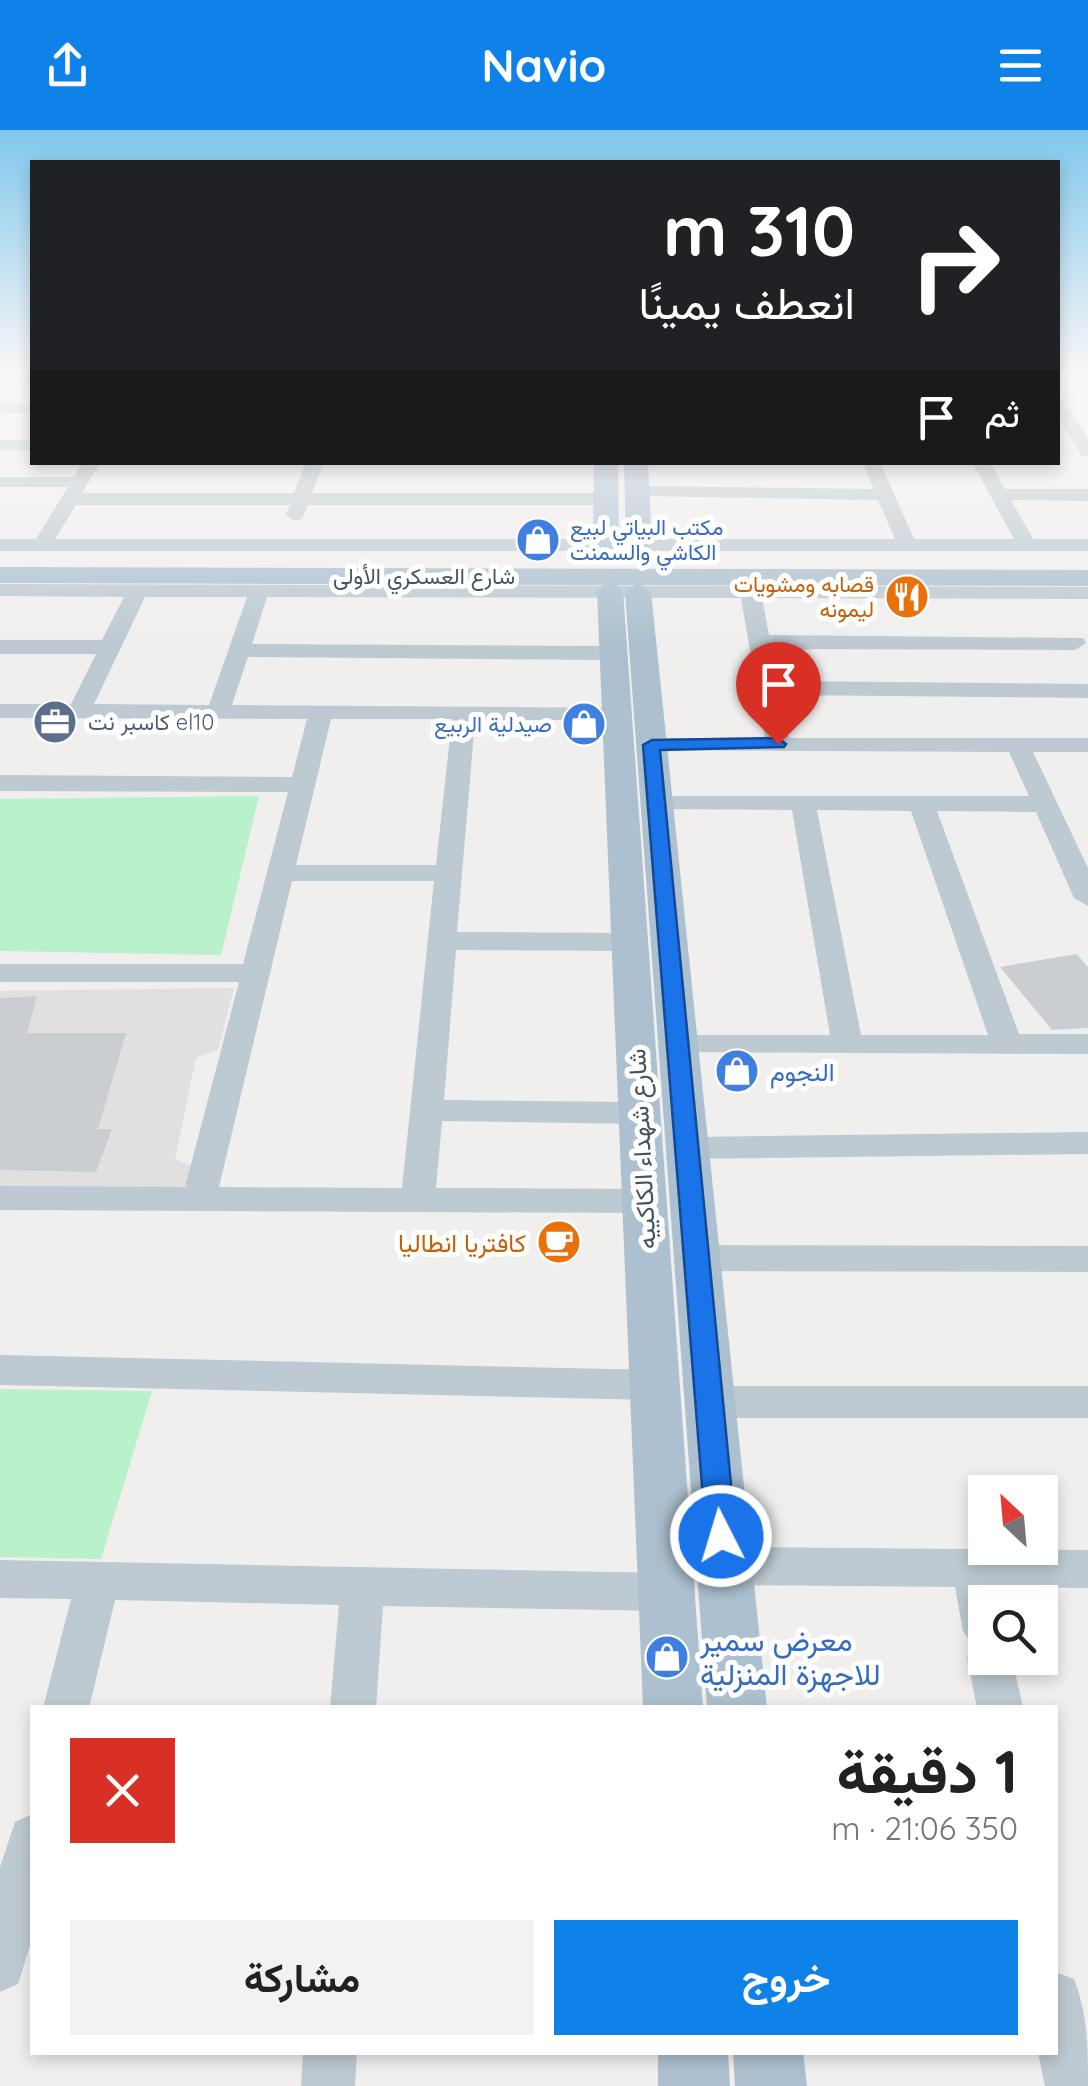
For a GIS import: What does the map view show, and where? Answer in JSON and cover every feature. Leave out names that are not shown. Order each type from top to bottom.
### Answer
[{"type":"main road","points":[[606,465],[607,504],[623,569],[652,745],[737,1705]]},
{"type":"main road","points":[[623,569],[639,501],[636,465]]},
{"type":"main road","points":[[607,504],[639,501]]},
{"type":"main road","name":"شارع العسكري الأولى","points":[[0,560],[37,553],[452,568]]},
{"type":"main road","name":"شارع العسكري الأولى","points":[[0,576],[452,568],[781,569],[1088,561]]},
{"type":"main road","name":"شارع شهداء الكاكييه","points":[[623,569],[614,653],[673,1705]]},
{"type":"main road","name":"شارع العسكري الأولى","points":[[781,569],[1088,578]]},
{"type":"main road","points":[[660,1478],[716,1477]]},
{"type":"main road","points":[[692,2055],[694,2086]]},
{"type":"main road","points":[[768,2055],[772,2086]]},
{"type":"street","points":[[37,553],[90,465]]},
{"type":"street","points":[[284,545],[314,465]]},
{"type":"street","points":[[871,465],[907,545]]},
{"type":"street","points":[[982,465],[1027,544]]},
{"type":"street","points":[[0,482],[75,490],[301,499],[607,504]]},
{"type":"street","points":[[998,494],[1088,495]]},
{"type":"street","points":[[639,501],[885,495]]},
{"type":"street","points":[[0,545],[37,553],[284,545],[452,568]]},
{"type":"street","points":[[623,569],[750,592],[781,569],[907,545],[1088,545]]},
{"type":"street","points":[[0,590],[259,591],[452,568]]},
{"type":"street","points":[[781,569],[1062,618]]},
{"type":"street","points":[[79,711],[137,591]]},
{"type":"street","points":[[218,712],[259,591]]},
{"type":"street","points":[[750,592],[778,744]]},
{"type":"street","points":[[761,642],[1062,618],[1088,593]]},
{"type":"street","points":[[1062,618],[1088,665]]},
{"type":"street","points":[[0,648],[110,646]]},
{"type":"street","points":[[239,650],[614,653]]},
{"type":"street","points":[[770,688],[1088,691]]},
{"type":"street","points":[[0,711],[617,712]]},
{"type":"street","points":[[200,1199],[321,712]]},
{"type":"street","points":[[418,1200],[464,712]]},
{"type":"street","points":[[1018,744],[1088,898]]},
{"type":"street","points":[[652,745],[1088,745]]},
{"type":"street","points":[[0,784],[303,785]]},
{"type":"street","points":[[656,801],[1045,804]]},
{"type":"street","points":[[803,802],[847,1044]]},
{"type":"street","points":[[921,803],[1007,1044]]},
{"type":"street","points":[[281,873],[449,873]]},
{"type":"street","points":[[442,941],[630,942]]},
{"type":"street","points":[[0,973],[256,973]]},
{"type":"street","points":[[678,1044],[1088,1044]]},
{"type":"street","points":[[427,1110],[640,1113]]},
{"type":"street","points":[[687,1148],[1088,1142]]},
{"type":"street","points":[[1,1201],[644,1201]]},
{"type":"street","points":[[696,1258],[1088,1259]]},
{"type":"street","points":[[0,1370],[655,1384]]},
{"type":"street","points":[[709,1402],[1088,1402]]},
{"type":"street","points":[[724,1566],[1088,1569]]},
{"type":"street","points":[[973,1568],[976,1585]]},
{"type":"street","points":[[0,1579],[666,1592]]},
{"type":"street","points":[[67,1705],[98,1581]]},
{"type":"street","points":[[353,1705],[362,1586]]},
{"type":"street","points":[[993,1675],[999,1705]]},
{"type":"street","points":[[0,1966],[30,1847]]},
{"type":"street","points":[[1058,2014],[1072,2086]]},
{"type":"street","points":[[328,2086],[330,2055]]},
{"type":"shaded area","points":[[234,988],[218,1050],[196,1058],[175,1159],[191,1166],[186,1189],[0,1186],[0,991]]},
{"type":"green space","points":[[259,796],[221,955],[0,951],[0,799]]},
{"type":"green space","points":[[0,1389],[152,1391],[101,1559],[0,1557]]},
{"type":"building","points":[[1077,954],[1088,967],[1088,1028],[1052,1030],[1000,967]]},
{"type":"building","points":[[37,996],[27,1033],[126,1033],[98,1129],[112,1129],[96,1172],[0,1170],[0,998]]},
{"type":"place","name":"مكتب البياتي لبيع الكاشي والسمنت","points":[[538,540]]},
{"type":"place","name":"قصابه ومشويات ليمونه","points":[[907,597]]},
{"type":"place","name":"كاسبر نت el10","points":[[55,722]]},
{"type":"place","name":"صيدلية الربيع","points":[[584,724]]},
{"type":"place","name":"النجوم","points":[[737,1071]]},
{"type":"place","name":"كافتريا انطاليا","points":[[559,1242]]},
{"type":"place","name":"معرض سمير للاجهزة المنزلية","points":[[667,1657]]},
{"type":"route","points":[[721,1536],[652,745],[778,744]]}]
